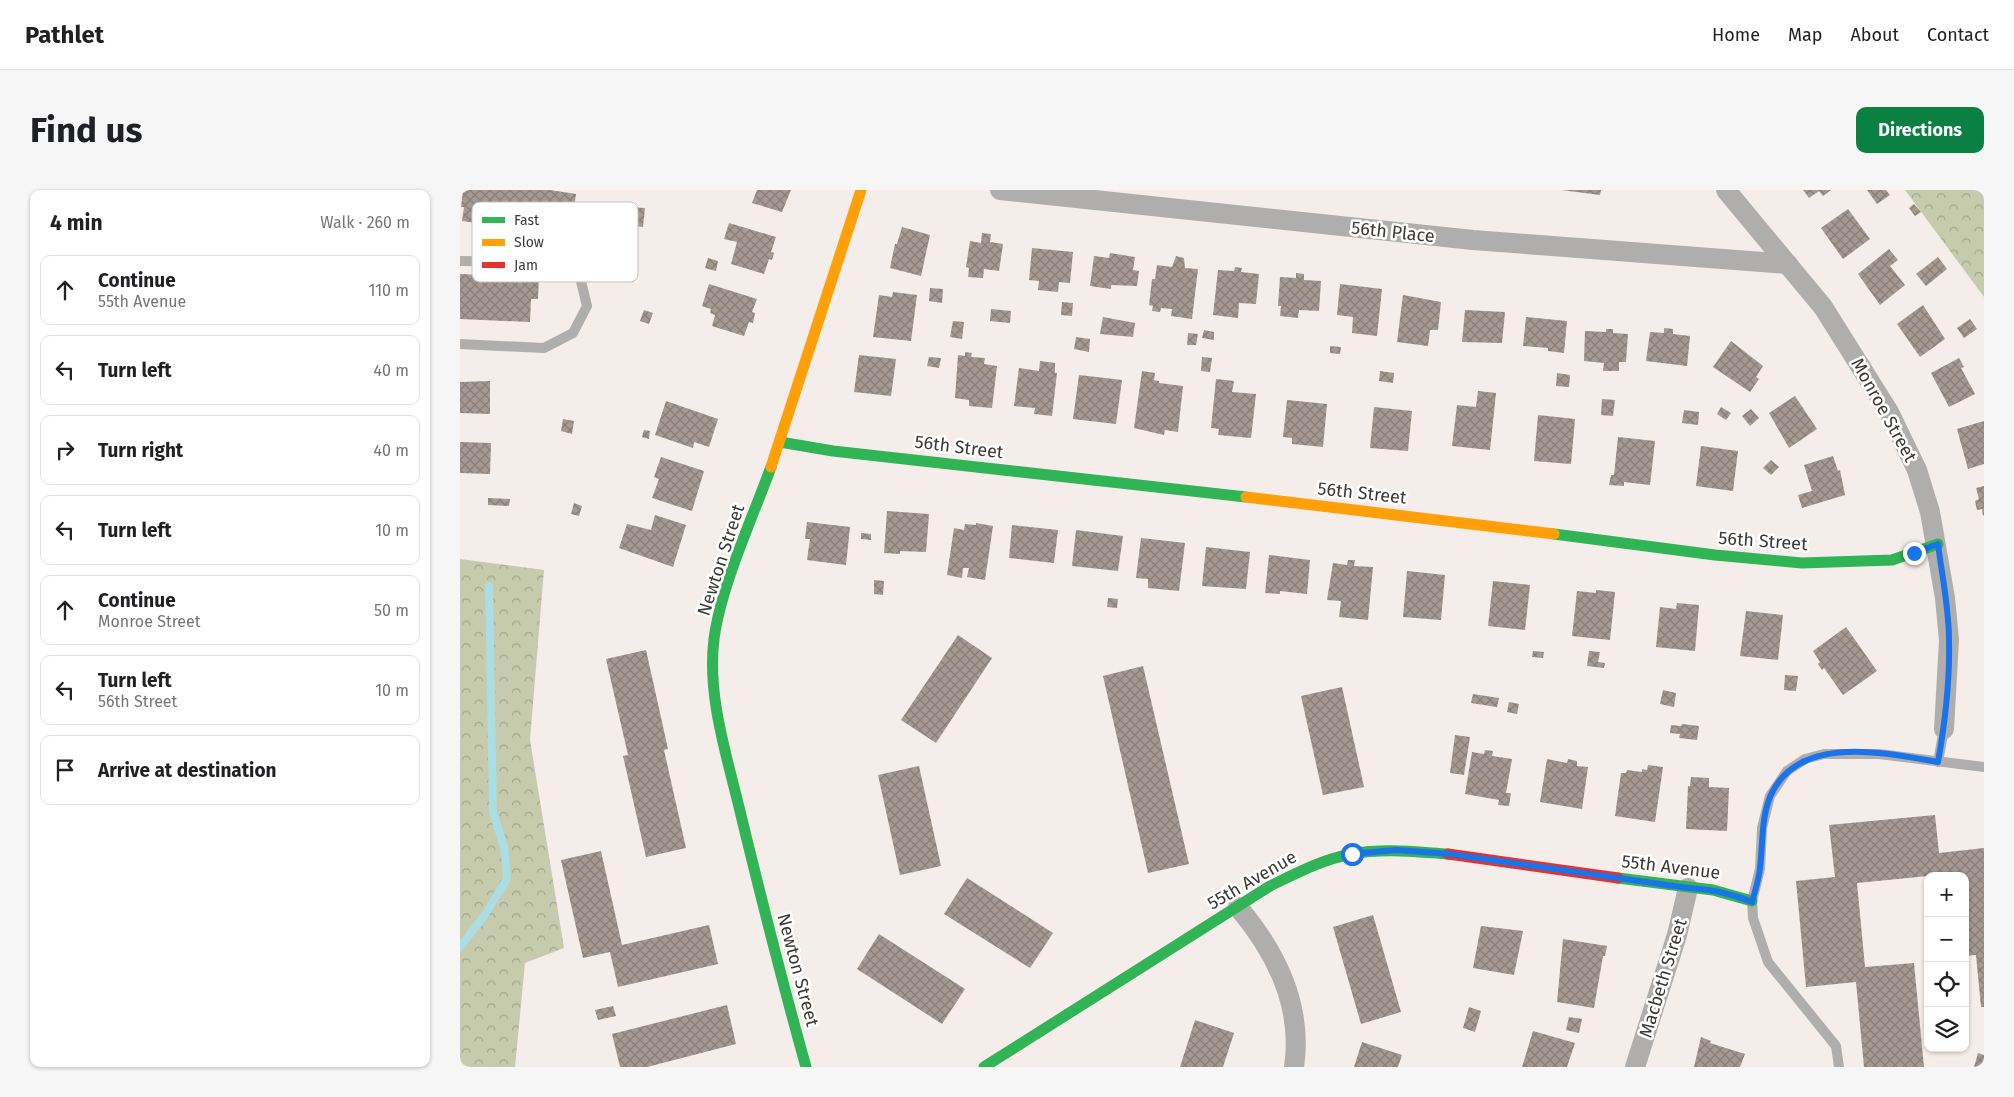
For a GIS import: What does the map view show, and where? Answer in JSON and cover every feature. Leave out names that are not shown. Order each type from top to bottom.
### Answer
[{"type":"street","name":"Newton Street","points":[[806,1067],[770,936],[720,731],[713,678],[714,640],[722,602],[780,442],[861,190]]},
{"type":"street","name":"56th Place","points":[[1000,190],[1473,240],[1788,264]]},
{"type":"street","name":"Monroe Street","points":[[1726,190],[1823,307],[1889,412],[1917,470],[1938,544],[1950,640],[1944,729]]},
{"type":"street","name":"56th Street","points":[[780,442],[842,452],[1440,519],[1725,556],[1802,563],[1892,560],[1938,544]]},
{"type":"street","name":"55th Avenue","points":[[984,1067],[1270,886],[1314,865],[1352,854],[1396,850],[1450,854],[1728,892],[1752,902]]},
{"type":"street","name":"Macbeth Street","points":[[1635,1067],[1677,935],[1688,888]]},
{"type":"street","points":[[1238,907],[1258,930],[1287,989],[1295,1016],[1297,1035],[1294,1067]]},
{"type":"lane","points":[[460,344],[544,348],[573,333],[587,306],[581,282]]},
{"type":"lane","points":[[1938,762],[1944,729]]},
{"type":"lane","points":[[1839,1067],[1836,1046],[1768,962],[1759,938],[1752,902],[1760,869],[1762,828],[1770,796],[1787,771],[1805,759],[1824,754],[1879,754],[1984,767]]},
{"type":"green space","points":[[1905,190],[1984,190],[1984,297]]},
{"type":"green space","points":[[460,559],[544,570],[530,740],[564,948],[525,963],[515,1067],[460,1067]]},
{"type":"building","points":[[463,190],[550,190],[576,194],[575,202],[472,202],[472,222],[462,221],[464,207],[461,207]]},
{"type":"building","points":[[757,190],[791,190],[782,212],[752,203]]},
{"type":"building","points":[[1561,190],[1601,190],[1600,195]]},
{"type":"building","points":[[1803,190],[1831,190],[1823,196],[1819,191],[1809,198]]},
{"type":"building","points":[[1867,190],[1886,190],[1890,195],[1877,204]]},
{"type":"building","points":[[1914,204],[1921,212],[1915,216],[1909,208]]},
{"type":"building","points":[[638,208],[645,208],[643,227],[638,226]]},
{"type":"building","points":[[1848,209],[1870,239],[1843,259],[1821,228]]},
{"type":"building","points":[[729,223],[776,237],[771,252],[774,253],[772,260],[769,259],[764,274],[731,264],[737,242],[724,239]]},
{"type":"building","points":[[902,227],[930,235],[921,276],[890,268],[895,244],[897,244]]},
{"type":"building","points":[[982,233],[991,234],[990,242],[1003,244],[999,271],[984,269],[983,278],[968,277],[969,268],[966,267],[970,241],[981,243]]},
{"type":"building","points":[[1032,248],[1073,252],[1070,283],[1059,282],[1058,292],[1038,290],[1039,281],[1029,280]]},
{"type":"building","points":[[1889,249],[1898,260],[1890,266],[1905,285],[1880,305],[1858,274]]},
{"type":"building","points":[[1110,253],[1135,257],[1133,270],[1139,271],[1137,286],[1111,285],[1111,289],[1090,286],[1094,256],[1109,258]]},
{"type":"building","points":[[1176,256],[1184,258],[1185,268],[1198,269],[1192,319],[1171,316],[1172,309],[1161,308],[1160,312],[1152,311],[1153,306],[1149,305],[1152,279],[1155,279],[1157,265],[1172,267]]},
{"type":"building","points":[[1938,257],[1947,269],[1926,286],[1916,274]]},
{"type":"building","points":[[708,258],[718,261],[716,271],[705,268]]},
{"type":"building","points":[[1235,267],[1242,268],[1241,272],[1259,274],[1256,304],[1239,303],[1238,318],[1213,315],[1218,270],[1234,271]]},
{"type":"building","points":[[1296,273],[1304,274],[1304,280],[1321,281],[1319,311],[1299,310],[1298,318],[1280,316],[1281,306],[1278,306],[1280,277],[1296,278]]},
{"type":"building","points":[[460,274],[472,274],[472,282],[539,282],[538,299],[531,299],[530,322],[460,319]]},
{"type":"building","points":[[709,284],[757,299],[752,312],[755,313],[753,323],[749,322],[744,336],[712,326],[715,315],[710,313],[711,309],[702,306]]},
{"type":"building","points":[[1340,284],[1382,289],[1377,336],[1352,333],[1353,317],[1337,315]]},
{"type":"building","points":[[930,288],[943,289],[942,303],[929,301]]},
{"type":"building","points":[[893,292],[917,295],[911,341],[873,337],[879,295],[892,297]]},
{"type":"building","points":[[1403,295],[1441,302],[1438,330],[1430,330],[1428,346],[1397,342]]},
{"type":"building","points":[[1062,302],[1073,303],[1072,316],[1061,315]]},
{"type":"building","points":[[1923,305],[1945,339],[1920,357],[1897,324]]},
{"type":"building","points":[[991,309],[1011,311],[1010,323],[990,321]]},
{"type":"building","points":[[644,310],[653,313],[649,324],[640,321]]},
{"type":"building","points":[[1465,310],[1505,312],[1502,343],[1462,342]]},
{"type":"building","points":[[1103,317],[1135,323],[1133,337],[1100,334]]},
{"type":"building","points":[[1526,317],[1567,321],[1564,353],[1548,351],[1548,348],[1523,346]]},
{"type":"building","points":[[1970,319],[1977,329],[1964,338],[1957,328]]},
{"type":"building","points":[[953,321],[964,322],[962,339],[950,337]]},
{"type":"building","points":[[1664,328],[1673,329],[1673,334],[1690,336],[1687,366],[1646,361],[1650,332],[1664,333]]},
{"type":"building","points":[[1606,329],[1613,329],[1613,333],[1628,334],[1626,362],[1619,362],[1619,371],[1603,371],[1604,363],[1584,361],[1585,331],[1606,332]]},
{"type":"building","points":[[1204,330],[1214,332],[1214,340],[1202,338]]},
{"type":"building","points":[[1188,333],[1198,334],[1196,345],[1187,345]]},
{"type":"building","points":[[1076,337],[1090,339],[1089,352],[1074,349]]},
{"type":"building","points":[[1731,341],[1763,366],[1756,377],[1759,379],[1750,392],[1713,367]]},
{"type":"building","points":[[1330,346],[1341,347],[1340,354],[1330,353]]},
{"type":"building","points":[[965,352],[972,353],[971,357],[985,358],[984,364],[997,366],[992,408],[969,406],[969,400],[955,398],[958,355],[965,356]]},
{"type":"building","points":[[859,355],[896,359],[891,396],[854,392]]},
{"type":"building","points":[[929,357],[941,358],[939,368],[927,366]]},
{"type":"building","points":[[1202,357],[1212,358],[1210,372],[1201,371]]},
{"type":"building","points":[[1959,358],[1964,367],[1961,368],[1975,394],[1949,407],[1931,373]]},
{"type":"building","points":[[1040,361],[1055,363],[1055,373],[1057,373],[1052,416],[1034,414],[1035,408],[1014,406],[1019,368],[1039,371]]},
{"type":"building","points":[[1142,371],[1155,373],[1154,380],[1159,381],[1159,383],[1183,386],[1178,432],[1165,430],[1164,435],[1134,428]]},
{"type":"building","points":[[1380,371],[1394,373],[1393,383],[1379,381]]},
{"type":"building","points":[[1557,373],[1570,375],[1569,387],[1556,386]]},
{"type":"building","points":[[1079,375],[1122,380],[1116,424],[1073,419]]},
{"type":"building","points":[[1216,379],[1234,381],[1232,392],[1256,394],[1251,438],[1218,435],[1219,429],[1211,428]]},
{"type":"building","points":[[490,381],[490,414],[460,413],[460,382]]},
{"type":"building","points":[[1478,391],[1496,393],[1490,450],[1452,446],[1457,405],[1476,407]]},
{"type":"building","points":[[1795,396],[1817,429],[1789,448],[1769,413]]},
{"type":"building","points":[[1602,399],[1615,400],[1613,416],[1601,415]]},
{"type":"building","points":[[1287,400],[1327,404],[1323,447],[1292,444],[1292,438],[1283,437]]},
{"type":"building","points":[[666,401],[718,419],[709,447],[694,442],[693,448],[655,435]]},
{"type":"building","points":[[1374,407],[1412,411],[1408,451],[1370,448]]},
{"type":"building","points":[[1721,407],[1731,413],[1726,420],[1717,414]]},
{"type":"building","points":[[1751,409],[1759,418],[1750,426],[1742,416]]},
{"type":"building","points":[[1684,410],[1699,412],[1698,425],[1682,423]]},
{"type":"building","points":[[1538,415],[1575,419],[1571,464],[1534,461]]},
{"type":"building","points":[[563,419],[574,421],[572,434],[561,431]]},
{"type":"building","points":[[1984,421],[1984,464],[1968,469],[1957,429]]},
{"type":"building","points":[[644,430],[650,431],[649,439],[642,437]]},
{"type":"building","points":[[1618,437],[1655,441],[1650,485],[1624,482],[1624,486],[1609,485],[1611,475],[1614,475]]},
{"type":"building","points":[[460,442],[491,443],[490,474],[460,473]]},
{"type":"building","points":[[1701,446],[1738,451],[1733,491],[1696,486]]},
{"type":"building","points":[[1833,456],[1838,471],[1840,470],[1845,495],[1802,508],[1798,495],[1812,491],[1804,465]]},
{"type":"building","points":[[661,457],[704,471],[692,511],[652,498],[659,479],[654,477]]},
{"type":"building","points":[[1771,460],[1779,467],[1771,475],[1763,468]]},
{"type":"building","points":[[1984,486],[1983,516],[1982,509],[1977,510],[1975,501],[1979,499],[1976,488]]},
{"type":"building","points":[[488,498],[510,499],[509,506],[488,505]]},
{"type":"building","points":[[574,503],[582,506],[579,516],[571,514]]},
{"type":"building","points":[[887,511],[929,514],[926,552],[900,551],[900,554],[884,553]]},
{"type":"building","points":[[655,515],[686,525],[673,567],[619,548],[627,524],[651,530]]},
{"type":"building","points":[[807,522],[850,527],[846,565],[807,560],[810,539],[805,539]]},
{"type":"building","points":[[976,523],[993,526],[985,580],[967,577],[969,568],[963,568],[962,578],[947,575],[954,528],[964,530],[965,524],[976,525]]},
{"type":"building","points":[[1012,525],[1058,530],[1054,563],[1009,558]]},
{"type":"building","points":[[1076,530],[1123,536],[1118,571],[1072,566]]},
{"type":"building","points":[[861,533],[871,534],[871,540],[861,539]]},
{"type":"building","points":[[1141,538],[1185,543],[1179,591],[1148,588],[1148,579],[1136,578]]},
{"type":"building","points":[[1206,547],[1250,552],[1246,589],[1202,586]]},
{"type":"building","points":[[1269,555],[1310,560],[1307,594],[1280,591],[1280,594],[1265,593]]},
{"type":"building","points":[[1348,560],[1355,560],[1354,566],[1373,567],[1368,620],[1339,617],[1341,601],[1327,600],[1333,563],[1347,565]]},
{"type":"building","points":[[1407,571],[1445,575],[1441,620],[1403,617]]},
{"type":"building","points":[[874,580],[884,581],[883,595],[874,594]]},
{"type":"building","points":[[1493,581],[1530,585],[1525,630],[1488,626]]},
{"type":"building","points":[[1596,590],[1615,592],[1610,640],[1572,636],[1577,591],[1596,593]]},
{"type":"building","points":[[1108,598],[1118,599],[1117,608],[1107,607]]},
{"type":"building","points":[[1677,603],[1699,605],[1695,651],[1656,647],[1660,607],[1676,609]]},
{"type":"building","points":[[1746,611],[1783,615],[1778,660],[1740,656]]},
{"type":"building","points":[[1846,627],[1877,671],[1843,695],[1824,668],[1822,670],[1818,664],[1820,662],[1813,651]]},
{"type":"building","points":[[958,635],[992,658],[936,743],[901,720]]},
{"type":"building","points":[[646,650],[668,749],[664,750],[686,848],[646,857],[623,756],[628,755],[606,659]]},
{"type":"building","points":[[1533,651],[1544,652],[1543,658],[1532,657]]},
{"type":"building","points":[[1589,651],[1600,652],[1598,662],[1605,663],[1604,668],[1587,666]]},
{"type":"building","points":[[1143,666],[1189,864],[1148,873],[1103,676]]},
{"type":"building","points":[[1785,675],[1798,676],[1796,691],[1784,690]]},
{"type":"building","points":[[1342,687],[1364,787],[1323,795],[1301,696]]},
{"type":"building","points":[[1663,690],[1676,693],[1674,707],[1660,704]]},
{"type":"building","points":[[1473,694],[1499,698],[1497,707],[1471,703]]},
{"type":"building","points":[[1509,702],[1519,704],[1517,714],[1507,712]]},
{"type":"building","points":[[1682,724],[1699,726],[1697,740],[1679,738],[1680,734],[1670,733],[1671,725],[1681,726]]},
{"type":"building","points":[[1455,735],[1470,737],[1464,775],[1450,773]]},
{"type":"building","points":[[1485,750],[1493,751],[1492,756],[1512,759],[1506,793],[1511,793],[1509,806],[1498,805],[1499,800],[1465,794],[1472,752],[1484,754]]},
{"type":"building","points":[[1547,759],[1567,763],[1568,759],[1577,761],[1577,766],[1588,767],[1582,809],[1540,802]]},
{"type":"building","points":[[1648,765],[1663,767],[1655,822],[1615,816],[1621,773],[1626,773],[1627,770],[1642,772],[1642,769],[1647,770]]},
{"type":"building","points":[[919,766],[941,866],[900,875],[878,775]]},
{"type":"building","points":[[1691,777],[1709,778],[1709,787],[1729,788],[1727,831],[1686,829],[1688,786],[1690,786]]},
{"type":"building","points":[[1935,815],[1939,853],[1984,848],[1984,1007],[1981,1007],[1976,955],[1969,956],[1969,872],[1924,872],[1924,876],[1857,883],[1865,967],[1914,963],[1924,1067],[1864,1067],[1856,982],[1806,987],[1796,881],[1835,877],[1829,825]]},
{"type":"building","points":[[601,851],[622,945],[709,925],[718,964],[618,987],[610,952],[583,958],[561,860]]},
{"type":"building","points":[[967,878],[1053,933],[1030,968],[944,914]]},
{"type":"building","points":[[1373,915],[1401,1012],[1361,1024],[1333,927]]},
{"type":"building","points":[[1481,926],[1523,931],[1514,975],[1473,968]]},
{"type":"building","points":[[879,934],[965,989],[942,1024],[857,969]]},
{"type":"building","points":[[1563,939],[1607,946],[1605,956],[1603,956],[1594,1008],[1557,1002]]},
{"type":"building","points":[[727,1005],[736,1044],[647,1067],[620,1067],[612,1034]]},
{"type":"building","points":[[613,1006],[616,1016],[598,1020],[595,1010]]},
{"type":"building","points":[[1469,1007],[1481,1011],[1475,1032],[1463,1028]]},
{"type":"building","points":[[1569,1017],[1582,1019],[1579,1033],[1566,1030]]},
{"type":"building","points":[[1195,1020],[1234,1033],[1223,1067],[1180,1067]]},
{"type":"building","points":[[1533,1031],[1575,1043],[1567,1067],[1522,1067]]},
{"type":"building","points":[[1701,1037],[1711,1041],[1710,1043],[1745,1054],[1740,1067],[1694,1067]]},
{"type":"building","points":[[1362,1042],[1402,1055],[1398,1067],[1354,1067]]},
{"type":"building","points":[[1978,1053],[1984,1055],[1984,1067],[1974,1067]]},
{"type":"waterway","points":[[460,947],[484,916],[507,879],[504,847],[493,812],[489,586]]},
{"type":"traffic: fast","points":[[780,442],[833,451],[1246,497]]},
{"type":"traffic: fast","points":[[771,467],[723,597],[714,639],[713,681],[715,703],[724,745],[771,937],[806,1067]]},
{"type":"traffic: fast","points":[[1554,534],[1715,555],[1802,563],[1892,560],[1938,544]]},
{"type":"traffic: fast","points":[[984,1067],[1270,886],[1300,871],[1341,856],[1364,852],[1400,851],[1448,854]]},
{"type":"traffic: fast","points":[[1618,878],[1713,890],[1752,901]]},
{"type":"traffic: slow","points":[[771,467],[861,190]]},
{"type":"traffic: slow","points":[[1246,497],[1554,534]]},
{"type":"traffic: jam","points":[[1448,854],[1618,878]]},
{"type":"route","points":[[1352,854],[1396,850],[1450,854],[1529,867],[1728,892],[1752,902],[1760,869],[1762,828],[1770,796],[1787,771],[1805,759],[1824,754],[1879,754],[1938,762],[1944,729],[1950,640],[1946,598],[1938,544],[1914,553]]}]
